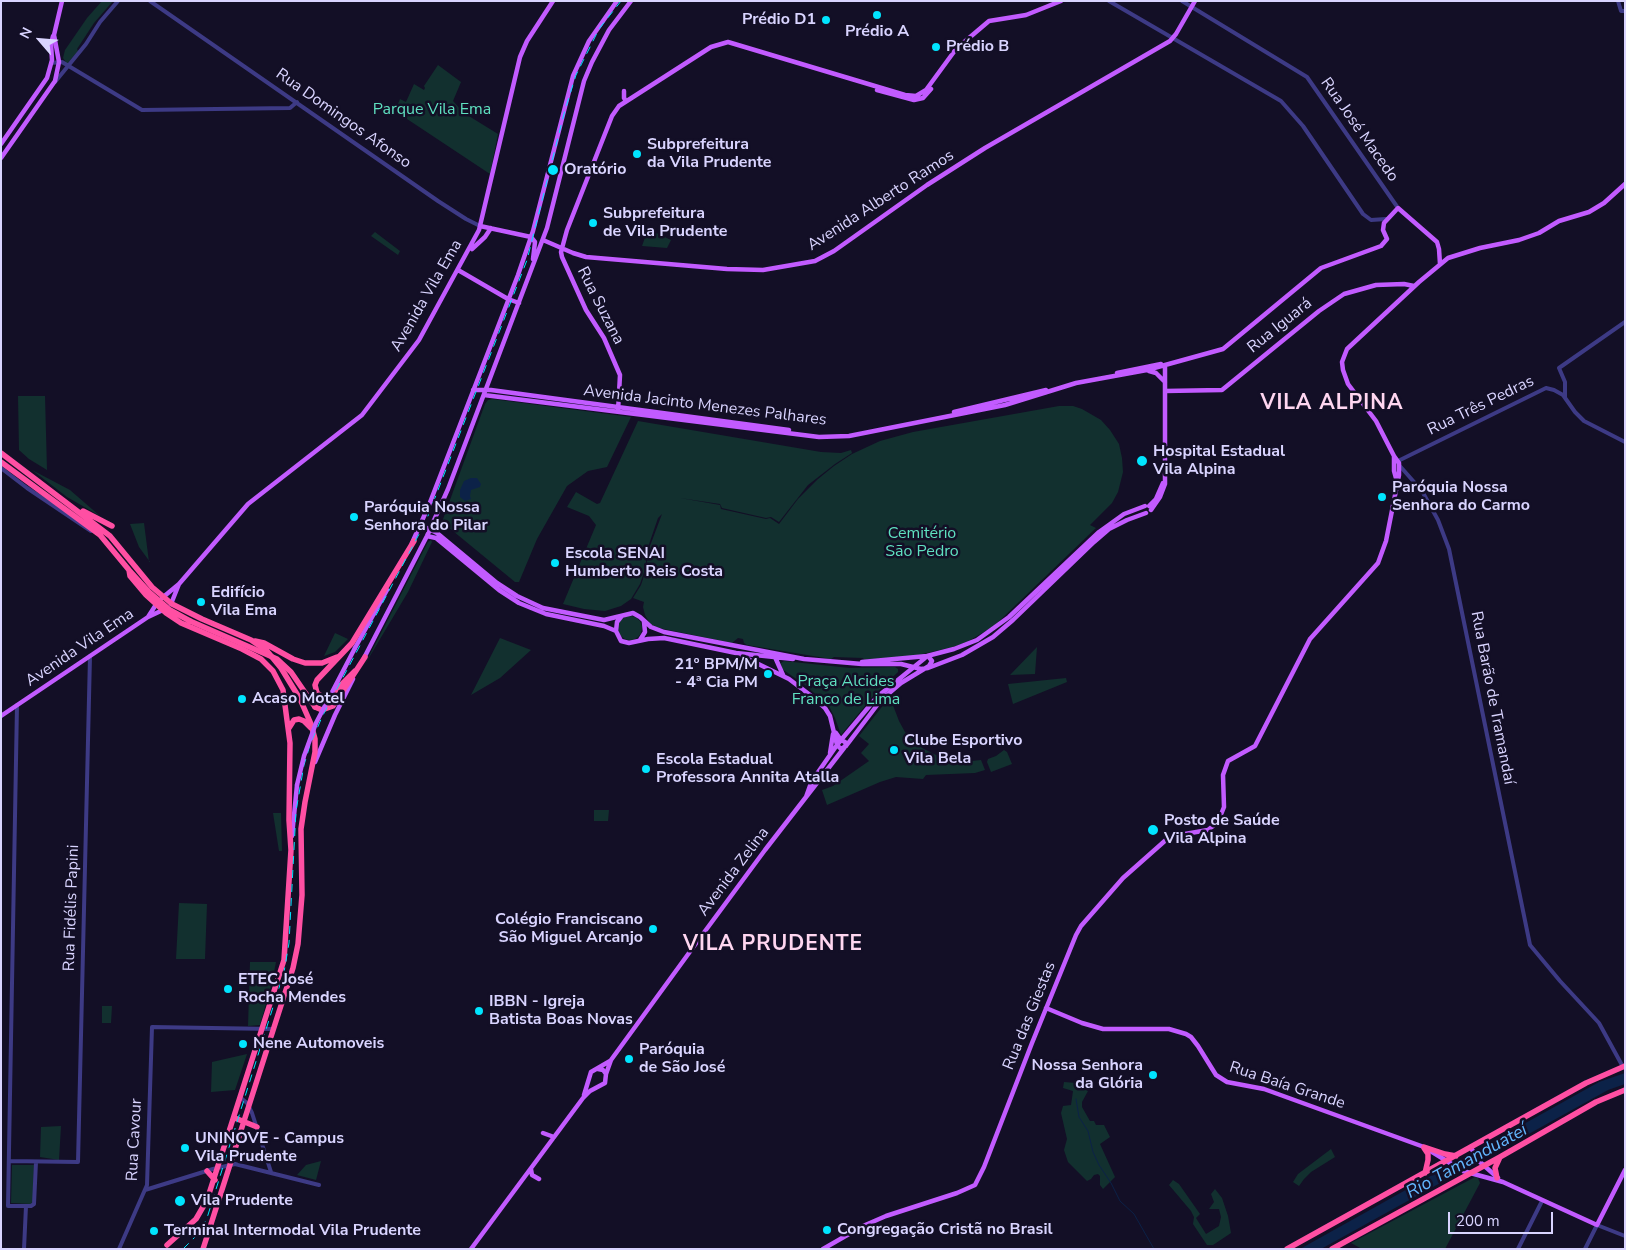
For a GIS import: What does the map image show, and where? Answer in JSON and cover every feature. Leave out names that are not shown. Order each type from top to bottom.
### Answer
[{"type":"highway","points":[[1,453],[110,536],[152,587],[159,601]]},
{"type":"highway","points":[[1,462],[100,536],[129,570],[159,601],[176,615],[278,659],[292,672],[315,707],[322,710],[333,706],[365,657]]},
{"type":"highway","points":[[76,509],[88,513],[112,526]]},
{"type":"highway","points":[[355,671],[330,696],[325,698],[318,694],[315,685],[317,680],[355,638],[414,541]]},
{"type":"highway","points":[[167,607],[251,640],[264,643],[293,659],[305,663],[322,663],[341,655]]},
{"type":"highway","points":[[167,607],[181,623],[254,654],[277,677],[283,690],[289,731],[291,850],[284,960],[263,1029],[207,1200],[196,1219],[167,1245]]},
{"type":"highway","points":[[203,1249],[293,968],[298,944],[302,895],[302,829],[308,783],[313,766],[315,739],[307,712],[281,668],[267,650],[251,640]]},
{"type":"highway","points":[[289,731],[291,723],[299,718],[313,729]]},
{"type":"highway","points":[[1287,1249],[1425,1173],[1449,1162],[1456,1156],[1472,1150],[1570,1092],[1624,1066]]},
{"type":"highway","points":[[1332,1249],[1466,1172],[1500,1157],[1596,1102],[1625,1090]]},
{"type":"highway","points":[[234,1118],[257,1127]]},
{"type":"highway","points":[[1424,1147],[1456,1156]]},
{"type":"highway","points":[[1424,1147],[1428,1157],[1425,1173]]},
{"type":"highway","points":[[1497,1178],[1495,1168],[1500,1157]]},
{"type":"highway","points":[[207,1170],[215,1180]]},
{"type":"main road","name":"Avenida Vila Ema","points":[[148,617],[159,601],[179,584],[248,504],[362,415],[419,340],[469,251],[480,226],[520,57],[527,41],[553,1]]},
{"type":"main road","points":[[291,850],[297,785],[304,756],[316,723],[420,528],[531,237],[573,76],[589,41],[617,1]]},
{"type":"main road","points":[[313,766],[335,715],[427,536],[448,489],[543,240],[558,190],[584,80],[609,30],[631,1]]},
{"type":"main road","points":[[561,248],[615,109],[711,47],[728,42],[819,68],[905,99],[914,100],[923,98],[928,94],[956,53],[986,26],[998,19],[1026,15],[1061,1]]},
{"type":"main road","points":[[1173,38],[1195,1]]},
{"type":"main road","points":[[1,144],[48,75],[52,63],[51,44],[61,4]]},
{"type":"main road","points":[[1,158],[53,85],[58,75],[59,62],[54,35]]},
{"type":"main road","name":"Avenida Alberto Ramos","points":[[543,240],[586,256],[605,259],[747,270],[777,268],[815,261],[834,251],[927,185],[970,158],[1173,38]]},
{"type":"main road","points":[[624,91],[626,102]]},
{"type":"main road","points":[[1397,482],[1399,472],[1394,456],[1376,421],[1348,384],[1343,370],[1342,362],[1351,344],[1440,264],[1459,253],[1520,240],[1538,233],[1559,221],[1589,212],[1604,203],[1625,184]]},
{"type":"main road","points":[[1050,390],[1076,383],[1148,370],[1227,347],[1322,268],[1381,246],[1387,239],[1383,230],[1386,219],[1398,208]]},
{"type":"main road","name":"Rua José Macedo","points":[[1398,208],[1436,242],[1440,264]]},
{"type":"main road","name":"Rua Domingos Afonso","points":[[480,226],[531,237]]},
{"type":"main road","points":[[469,251],[485,237],[491,228]]},
{"type":"main road","points":[[528,278],[536,247],[536,242],[531,237]]},
{"type":"main road","name":"Rua Suzana","points":[[561,248],[562,257],[581,299],[589,316],[604,338],[620,375],[618,410]]},
{"type":"main road","points":[[458,270],[508,299],[519,303]]},
{"type":"main road","name":"Rua Iguará","points":[[1165,391],[1222,390],[1318,311],[1344,294],[1376,285],[1404,284],[1414,286]]},
{"type":"main road","points":[[806,797],[882,700],[901,683],[925,669],[972,650],[993,637],[1014,620],[1109,529],[1146,512],[1144,510],[1156,499],[1164,480],[1165,365]]},
{"type":"main road","points":[[1050,390],[1088,378],[1165,365]]},
{"type":"main road","points":[[1148,370],[1165,382]]},
{"type":"main road","name":"Avenida Jacinto Menezes Palhares","points":[[473,390],[825,438],[844,437],[989,408],[1050,390]]},
{"type":"main road","points":[[1397,463],[1397,482]]},
{"type":"main road","name":"Rua das Giestas","points":[[823,1249],[863,1226],[886,1216],[957,1193],[970,1188],[974,1184],[984,1167],[1078,930],[1129,872],[1167,839],[1208,830],[1221,818],[1224,801],[1223,775],[1228,761],[1255,746],[1310,639],[1378,563],[1386,541],[1397,482]]},
{"type":"main road","points":[[856,663],[928,656],[967,645],[986,635],[1009,617],[1098,532],[1124,514],[1149,507]]},
{"type":"main road","points":[[420,528],[430,529],[437,533],[507,590],[528,602],[553,610],[604,620],[633,614],[640,617],[651,627],[664,632],[799,658],[856,663],[897,664],[925,669]]},
{"type":"main road","points":[[427,536],[436,538],[499,590],[520,603],[546,614],[604,626],[616,631]]},
{"type":"main road","name":"Avenida Vila Ema","points":[[1,716],[148,617],[167,607],[179,584]]},
{"type":"main road","points":[[622,616],[617,622],[616,631],[619,638],[625,642],[632,643],[659,638],[736,653],[776,658],[799,658]]},
{"type":"main road","points":[[640,640],[645,632],[644,622]]},
{"type":"main road","points":[[736,653],[740,649],[753,650]]},
{"type":"main road","points":[[736,653],[783,676],[806,691],[825,708],[832,720],[837,745],[840,749],[845,747]]},
{"type":"main road","points":[[770,653],[776,658],[783,676]]},
{"type":"main road","points":[[925,669],[932,662],[928,656]]},
{"type":"main road","points":[[806,797],[811,783],[837,745],[877,697],[903,674],[928,656]]},
{"type":"main road","points":[[768,668],[778,665],[783,658]]},
{"type":"main road","points":[[897,664],[902,669],[903,674]]},
{"type":"main road","points":[[834,731],[845,742],[845,747]]},
{"type":"main road","points":[[830,755],[834,731]]},
{"type":"main road","name":"Avenida Zelina","points":[[606,1074],[611,1060],[806,797]]},
{"type":"main road","name":"Rua Baía Grande","points":[[1046,1008],[1090,1026],[1103,1029],[1170,1029],[1179,1032],[1191,1037],[1216,1075],[1227,1082],[1264,1088],[1424,1147],[1466,1172],[1502,1182]]},
{"type":"main road","name":"Avenida Zelina","points":[[598,1069],[611,1060]]},
{"type":"main road","points":[[471,1249],[582,1098],[590,1080],[591,1072],[598,1069],[603,1070],[606,1074],[605,1083],[582,1098]]},
{"type":"main road","points":[[590,1080],[592,1084],[598,1086]]},
{"type":"main road","points":[[543,1133],[554,1137]]},
{"type":"main road","points":[[1472,1150],[1482,1164],[1502,1182],[1597,1225],[1625,1170]]},
{"type":"main road","points":[[531,1168],[532,1175],[539,1178]]},
{"type":"street","points":[[56,1],[61,4]]},
{"type":"street","points":[[53,85],[118,1]]},
{"type":"street","name":"Rua Domingos Afonso","points":[[150,1],[438,201],[480,226]]},
{"type":"street","points":[[1109,1],[1281,101],[1303,126],[1363,214],[1371,220],[1386,219]]},
{"type":"street","name":"Rua José Macedo","points":[[1182,1],[1307,77],[1398,208]]},
{"type":"street","points":[[1618,1],[1623,11]]},
{"type":"street","points":[[52,63],[59,62],[62,65],[68,66],[142,110],[290,108],[297,102]]},
{"type":"street","points":[[1625,322],[1559,368],[1565,382],[1566,398],[1575,412],[1584,421],[1625,442]]},
{"type":"street","name":"Rua Três Pedras","points":[[1397,463],[1546,388],[1558,392],[1566,398]]},
{"type":"street","name":"Rua Barão de Tramandaí","points":[[1397,463],[1422,491],[1446,537],[1530,945],[1603,1028],[1624,1066]]},
{"type":"street","points":[[1,468],[74,521],[100,536]]},
{"type":"street","points":[[1399,472],[1408,474]]},
{"type":"street","name":"Rua Fidélis Papini","points":[[36,1162],[78,1162],[90,656]]},
{"type":"street","points":[[9,1161],[36,1162],[35,1203],[33,1205],[8,1206],[17,705]]},
{"type":"street","name":"Rua Cavour","points":[[119,1249],[145,1190],[148,1174],[152,1027],[263,1029]]},
{"type":"street","points":[[263,1029],[273,1030]]},
{"type":"street","points":[[241,1098],[249,1106],[270,1170]]},
{"type":"street","points":[[145,1190],[231,1164],[270,1170],[319,1185]]},
{"type":"street","points":[[1518,1249],[1542,1200]]},
{"type":"street","points":[[24,1249],[26,1206]]},
{"type":"street","points":[[1585,1249],[1597,1225],[1625,1236]]},
{"type":"green space","points":[[102,1],[113,1],[94,23],[77,49],[78,51],[67,64],[63,58],[65,50],[87,18]]},
{"type":"green space","name":"Parque Vila Ema","points":[[438,65],[461,82],[453,101],[464,113],[498,134],[490,174],[395,111],[400,99],[406,102],[414,84],[424,90],[424,86]]},
{"type":"green space","points":[[648,229],[671,240],[667,248],[642,246]]},
{"type":"green space","points":[[375,232],[400,251],[398,255],[371,236]]},
{"type":"green space","points":[[18,396],[45,396],[47,470],[29,459],[19,450]]},
{"type":"green space","points":[[488,400],[631,417],[607,467],[588,471],[567,486],[537,539],[519,582],[515,582],[442,522],[485,404]]},
{"type":"green space","name":"Cemitério São Pedro","points":[[1059,406],[1073,406],[1082,409],[1101,420],[1110,430],[1119,444],[1122,458],[1123,472],[1118,492],[1112,503],[1090,525],[1096,528],[994,626],[967,642],[909,657],[864,660],[863,658],[834,657],[831,659],[747,645],[743,639],[738,638],[732,643],[654,627],[645,615],[644,602],[633,598],[641,585],[647,567],[647,554],[662,514],[658,518],[646,553],[646,566],[640,584],[631,599],[621,606],[605,611],[563,604],[596,525],[589,516],[567,507],[576,492],[597,504],[600,503],[638,421],[821,452],[841,453],[851,450],[852,453],[808,485],[779,522],[771,517],[766,518],[722,508],[720,504],[680,498],[720,505],[721,509],[766,519],[770,518],[779,524],[798,499],[818,479],[852,454],[880,441],[913,432]]},
{"type":"green space","points":[[32,470],[70,490],[100,516],[67,497]]},
{"type":"green space","points":[[144,523],[149,560],[139,547],[130,524]]},
{"type":"green space","points":[[431,540],[432,542],[408,592],[364,666],[428,542]]},
{"type":"green space","points":[[630,616],[638,620],[642,628],[638,636],[630,640],[622,636],[618,628],[622,620]]},
{"type":"green space","points":[[335,633],[348,639],[335,652],[324,656]]},
{"type":"green space","points":[[500,638],[531,650],[500,678],[471,695]]},
{"type":"green space","points":[[1037,647],[1035,674],[1010,675]]},
{"type":"green space","name":"Praça Alcides Franco de Lima","points":[[784,661],[850,668],[895,667],[898,669],[898,672],[874,695],[841,735],[829,706],[805,685],[782,669],[781,663]]},
{"type":"green space","points":[[1066,678],[1067,682],[1013,704],[1008,684]]},
{"type":"green space","name":"Clube Esportivo Vila Bela","points":[[888,699],[891,700],[905,732],[922,748],[946,760],[962,762],[981,760],[985,770],[975,773],[926,775],[923,779],[896,777],[827,805],[822,790],[833,786],[869,761],[861,753],[869,744],[859,736]]},
{"type":"green space","points":[[1004,750],[1007,752],[1012,764],[991,772],[987,762],[988,759]]},
{"type":"green space","points":[[594,810],[609,810],[608,821],[594,821]]},
{"type":"green space","points":[[273,813],[281,813],[282,851],[279,851]]},
{"type":"green space","points":[[179,903],[207,904],[205,959],[176,959]]},
{"type":"green space","points":[[250,962],[276,962],[260,1025],[248,1026]]},
{"type":"green space","points":[[102,1006],[112,1006],[111,1023],[102,1023]]},
{"type":"green space","points":[[247,1054],[235,1090],[211,1092],[212,1062]]},
{"type":"green space","points":[[1064,1082],[1076,1083],[1088,1091],[1082,1102],[1082,1107],[1090,1121],[1094,1121],[1096,1125],[1104,1125],[1110,1137],[1100,1144],[1115,1177],[1103,1189],[1100,1185],[1100,1176],[1098,1174],[1087,1181],[1068,1162],[1064,1150],[1067,1139],[1061,1113],[1063,1106],[1071,1105],[1073,1091],[1063,1088]]},
{"type":"green space","points":[[61,1126],[59,1160],[40,1157],[41,1127]]},
{"type":"green space","points":[[1331,1149],[1335,1157],[1311,1172],[1299,1186],[1293,1182],[1298,1174]]},
{"type":"green space","points":[[321,1161],[316,1180],[297,1175],[306,1165]]},
{"type":"green space","points":[[12,1165],[34,1165],[33,1201],[31,1204],[11,1203]]},
{"type":"green space","points":[[1475,1177],[1478,1178],[1480,1183],[1445,1249],[1362,1249],[1351,1243]]},
{"type":"green space","points":[[1173,1180],[1179,1184],[1200,1214],[1196,1218],[1206,1234],[1219,1226],[1221,1217],[1219,1209],[1209,1209],[1214,1202],[1211,1194],[1215,1189],[1222,1198],[1231,1233],[1213,1245],[1207,1245],[1193,1224],[1194,1217],[1191,1211],[1169,1185]]},
{"type":"water","points":[[477,478],[481,484],[480,487],[471,490],[471,499],[465,501],[460,497],[460,490],[464,481]]},
{"type":"water","name":"Rio Tamanduateí","points":[[1625,1073],[1625,1084],[1608,1090],[1321,1249],[1300,1249],[1599,1082]]},
{"type":"waterway","points":[[1076,1099],[1079,1117],[1088,1131],[1093,1152],[1099,1165],[1120,1201],[1134,1214],[1154,1249]]},
{"type":"railway","points":[[183,1249],[200,1232],[207,1218],[284,972],[289,943],[296,811],[304,765],[310,745],[322,717],[426,521],[527,260],[565,110],[576,75],[599,29],[621,1]]},
{"type":"place","name":"Prédio A","points":[[877,15]]},
{"type":"place","name":"Prédio D1","points":[[826,20]]},
{"type":"place","name":"Prédio B","points":[[936,47]]},
{"type":"place","name":"Subprefeitura da Vila Prudente","points":[[637,154]]},
{"type":"place","name":"Oratório","points":[[553,170]]},
{"type":"place","name":"Subprefeitura de Vila Prudente","points":[[593,223]]},
{"type":"place","name":"Hospital Estadual Vila Alpina","points":[[1142,461]]},
{"type":"place","name":"Paróquia Nossa Senhora do Carmo","points":[[1382,497]]},
{"type":"place","name":"Paróquia Nossa Senhora do Pilar","points":[[354,517]]},
{"type":"place","name":"Escola SENAI Humberto Reis Costa","points":[[555,563]]},
{"type":"place","name":"Edifício Vila Ema","points":[[201,602]]},
{"type":"place","name":"21º BPM/M - 4ª Cia PM","points":[[768,674]]},
{"type":"place","name":"Acaso Motel","points":[[242,699]]},
{"type":"place","name":"Clube Esportivo Vila Bela","points":[[894,750]]},
{"type":"place","name":"Escola Estadual Professora Annita Atalla","points":[[646,769]]},
{"type":"place","name":"Posto de Saúde Vila Alpina","points":[[1153,830]]},
{"type":"place","name":"Colégio Franciscano São Miguel Arcanjo","points":[[653,929]]},
{"type":"place","name":"ETEC José Rocha Mendes","points":[[228,989]]},
{"type":"place","name":"IBBN - Igreja Batista Boas Novas","points":[[479,1011]]},
{"type":"place","name":"Nene Automoveis","points":[[243,1044]]},
{"type":"place","name":"Paróquia de São José","points":[[629,1059]]},
{"type":"place","name":"Nossa Senhora da Glória","points":[[1153,1075]]},
{"type":"place","name":"UNINOVE - Campus Vila Prudente","points":[[185,1148]]},
{"type":"place","name":"Vila Prudente","points":[[180,1201]]},
{"type":"place","name":"Congregação Cristã no Brasil","points":[[827,1230]]},
{"type":"place","name":"Terminal Intermodal Vila Prudente","points":[[154,1231]]},
{"type":"district","name":"VILA ALPINA","points":[[1332,404]]},
{"type":"district","name":"VILA PRUDENTE","points":[[773,945]]}]
